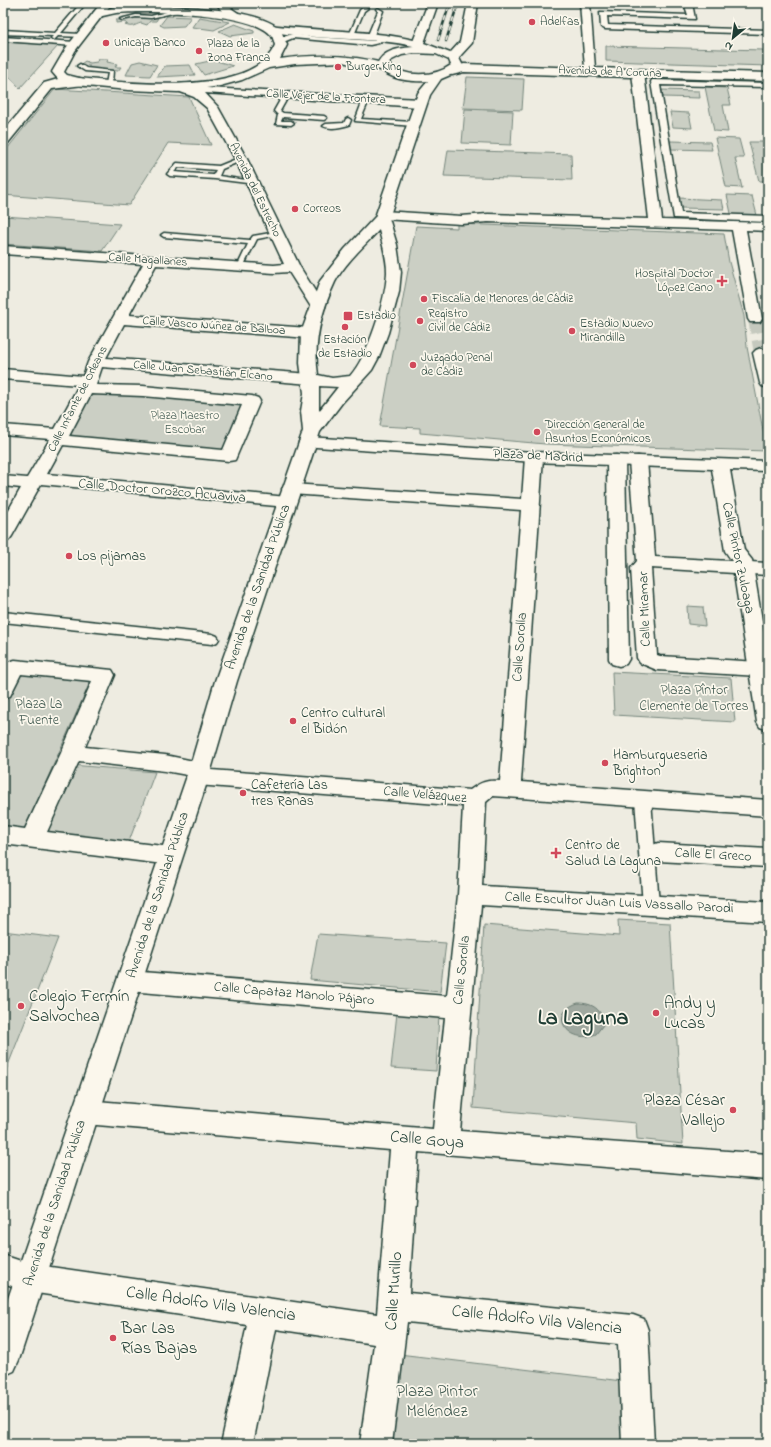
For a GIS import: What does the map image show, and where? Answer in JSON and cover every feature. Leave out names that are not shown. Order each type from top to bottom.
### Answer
[{"type":"main road","points":[[3,123],[46,78],[107,3]]},
{"type":"main road","points":[[433,3],[418,44],[434,51],[454,63]]},
{"type":"main road","points":[[266,65],[290,60],[317,58],[370,62],[385,67],[394,73],[408,76],[440,75],[454,63],[455,54],[464,46],[473,3]]},
{"type":"main road","points":[[585,3],[590,66]]},
{"type":"main road","points":[[46,78],[57,83],[79,82],[179,88],[243,76],[266,65],[277,56],[281,42],[278,34],[270,28],[236,15],[175,11],[124,10],[98,14]]},
{"type":"main road","points":[[281,42],[305,52],[365,57],[390,55],[406,50],[434,51],[453,49],[466,40]]},
{"type":"main road","points":[[75,43],[58,72],[63,78],[79,82]]},
{"type":"main road","points":[[385,67],[383,62],[390,55]]},
{"type":"main road","name":"Avenida de A Coruña","points":[[454,63],[768,71]]},
{"type":"main road","name":"Avenida de A Coruña","points":[[454,63],[464,68],[638,73],[718,79],[768,77]]},
{"type":"main road","name":"Avenida de la Sanidad Pública","points":[[310,436],[312,393],[308,363],[309,334],[318,307],[328,281],[350,252],[383,217],[422,98],[434,79],[440,75]]},
{"type":"main road","points":[[408,76],[418,83],[418,89],[422,98]]},
{"type":"main road","points":[[3,140],[46,78]]},
{"type":"main road","name":"Avenida de la Sanidad Pública","points":[[3,1360],[17,1273],[85,1112],[198,774],[226,682],[310,436],[336,400],[366,367],[374,351],[392,287],[394,271],[379,252],[386,227],[383,217]]},
{"type":"main road","points":[[350,252],[379,252]]},
{"type":"main road","points":[[310,379],[332,382],[355,380]]},
{"type":"main road","name":"Plaza de Madrid","points":[[310,436],[534,457],[768,466]]},
{"type":"main road","name":"Calle Pintor Zuloaga","points":[[720,464],[735,551],[742,564],[768,722]]},
{"type":"street","points":[[222,3],[224,8],[236,15]]},
{"type":"street","points":[[688,3],[692,17],[603,14],[604,27],[768,32]]},
{"type":"street","points":[[270,28],[294,32],[344,36],[398,38],[418,44]]},
{"type":"street","points":[[638,73],[656,223]]},
{"type":"street","points":[[768,85],[718,79],[655,82],[677,216],[752,223],[768,227]]},
{"type":"street","points":[[227,80],[219,86],[221,89],[232,92]]},
{"type":"street","name":"Calle Vejer de la Frontera","points":[[179,88],[366,100],[422,98]]},
{"type":"street","name":"Avenida del Estrecho","points":[[179,88],[198,93],[207,99],[241,159],[293,267],[318,307]]},
{"type":"street","points":[[383,217],[461,220],[488,218],[738,226],[768,219]]},
{"type":"street","points":[[738,226],[755,318]]},
{"type":"street","name":"Calle Magallanes","points":[[3,250],[274,269],[293,267]]},
{"type":"street","name":"Calle Infante de Orleans","points":[[3,536],[59,438],[87,385],[96,362],[152,260]]},
{"type":"street","name":"Calle Vasco Núñez de Balboa","points":[[119,319],[309,334]]},
{"type":"street","points":[[761,352],[768,383]]},
{"type":"street","name":"Calle Juan Sebastián Elcano","points":[[96,362],[310,379]]},
{"type":"street","points":[[3,374],[87,385],[252,401],[229,456],[59,438],[3,430]]},
{"type":"street","name":"Calle Sorolla","points":[[510,789],[534,457]]},
{"type":"street","name":"Calle Miramar","points":[[616,460],[619,659]]},
{"type":"street","name":"Calle Miramar","points":[[638,461],[646,562],[640,568],[647,658],[657,663],[759,668]]},
{"type":"street","name":"Calle Doctor Orozco Acuaviva","points":[[3,482],[35,481],[289,496]]},
{"type":"street","points":[[289,496],[530,505]]},
{"type":"street","points":[[646,562],[742,564],[768,562]]},
{"type":"street","points":[[742,564],[768,569]]},
{"type":"street","points":[[3,617],[212,639]]},
{"type":"street","points":[[3,691],[15,666],[106,675],[32,839]]},
{"type":"street","points":[[72,752],[166,763],[198,774]]},
{"type":"street","name":"Calle Velázquez","points":[[198,774],[475,799],[488,788],[768,808]]},
{"type":"street","name":"Calle Sorolla","points":[[445,1141],[470,895],[475,799]]},
{"type":"street","points":[[643,800],[652,852],[651,905]]},
{"type":"street","points":[[3,835],[171,856]]},
{"type":"street","name":"Calle El Greco","points":[[652,852],[768,858]]},
{"type":"street","name":"Calle Escultor Juan Luis Vassallo Parodi","points":[[470,895],[768,912]]},
{"type":"street","name":"Calle Capataz Manolo Pájaro","points":[[129,981],[458,1008]]},
{"type":"street","name":"Calle Goya","points":[[85,1112],[445,1141],[523,1150],[768,1167]]},
{"type":"street","name":"Calle Murillo","points":[[376,1444],[392,1318],[405,1138]]},
{"type":"street","name":"Calle Adolfo Vila Valencia","points":[[17,1273],[265,1312],[633,1330],[638,1444]]},
{"type":"street","points":[[237,1444],[265,1312]]},
{"type":"lane","points":[[50,42],[84,3]]},
{"type":"lane","points":[[344,36],[352,34],[359,23],[362,10],[366,8]]},
{"type":"lane","points":[[281,42],[288,36],[298,36],[313,40],[370,43],[378,41],[380,38],[371,35],[373,24],[381,11],[378,9]]},
{"type":"lane","points":[[122,19],[136,16],[151,16],[175,11]]},
{"type":"lane","points":[[3,32],[56,35],[75,43]]},
{"type":"lane","points":[[3,39],[75,43]]},
{"type":"lane","points":[[80,66],[85,69],[111,72],[109,84]]},
{"type":"lane","points":[[286,95],[277,111],[282,116],[324,118]]},
{"type":"lane","points":[[357,120],[366,100]]},
{"type":"lane","points":[[282,116],[278,122],[291,123]]},
{"type":"lane","points":[[326,126],[347,124],[345,120],[413,124]]},
{"type":"lane","points":[[241,159],[220,168],[176,165],[170,174],[253,183]]},
{"type":"lane","points":[[215,178],[220,168]]},
{"type":"lane","points":[[240,267],[255,236],[276,234]]},
{"type":"lane","points":[[164,236],[253,242]]},
{"type":"green space","points":[[167,16],[191,17],[184,26],[164,27],[160,25]]},
{"type":"green space","points":[[133,17],[158,18],[156,21],[150,21],[147,25],[141,23],[130,26],[125,25],[128,24],[124,22],[116,23],[116,20],[125,20]]},
{"type":"green space","points":[[199,17],[230,22],[214,30],[192,27]]},
{"type":"green space","points":[[235,24],[254,31],[254,33],[230,36],[219,31]]},
{"type":"green space","points":[[3,42],[59,45],[20,88],[3,70]]},
{"type":"green space","points":[[606,46],[763,50],[768,66],[606,61]]},
{"type":"green space","points":[[98,59],[108,59],[107,62],[117,64],[115,67],[121,67],[118,71],[89,68],[89,65],[81,64],[85,61],[90,63],[97,62]]},
{"type":"green space","points":[[214,60],[233,66],[204,75],[196,64]]},
{"type":"green space","points":[[140,61],[157,65],[150,76],[126,75],[132,63]]},
{"type":"green space","points":[[190,65],[195,75],[157,77],[165,66]]},
{"type":"green space","points":[[467,77],[524,79],[522,110],[463,108]]},
{"type":"green space","points":[[705,87],[727,88],[731,105],[723,105],[728,132],[714,131]]},
{"type":"green space","points":[[55,89],[189,97],[211,145],[168,143],[129,205],[3,195],[3,154]]},
{"type":"green space","points":[[662,90],[699,91],[700,98],[663,97]]},
{"type":"green space","points":[[465,109],[513,111],[511,145],[462,143]]},
{"type":"green space","points":[[670,112],[689,113],[692,128],[673,127]]},
{"type":"green space","points":[[715,138],[739,139],[744,158],[735,158],[742,188],[726,187]]},
{"type":"green space","points":[[670,141],[710,142],[712,150],[671,149]]},
{"type":"green space","points":[[749,142],[766,142],[768,152],[768,186],[765,186],[764,181],[759,181]]},
{"type":"green space","points":[[448,150],[571,154],[572,180],[444,176]]},
{"type":"green space","points":[[727,195],[752,196],[758,219],[732,218]]},
{"type":"green space","points":[[679,198],[722,200],[724,209],[681,208]]},
{"type":"green space","points":[[3,216],[120,224],[102,251],[3,244]]},
{"type":"green space","name":"Estadio Nuevo Mirandilla","points":[[457,224],[724,234],[729,262],[744,316],[747,347],[767,451],[545,444],[420,433],[420,428],[380,426],[416,226],[457,228]]},
{"type":"green space","name":"Plaza Maestro Escobar","points":[[91,389],[247,402],[227,452],[63,438]]},
{"type":"green space","points":[[687,606],[703,607],[705,626],[688,624]]},
{"type":"green space","name":"Plaza Pîntor Clemente de Torres","points":[[612,672],[731,678],[735,722],[614,715]]},
{"type":"green space","name":"Plaza La Fuente","points":[[20,673],[91,680],[25,829],[3,827],[3,707]]},
{"type":"green space","name":"Plaza La Fuente","points":[[71,765],[155,772],[128,844],[44,834]]},
{"type":"green space","points":[[618,920],[670,923],[683,1144],[637,1139],[636,1123],[473,1108],[484,925],[619,936]]},
{"type":"green space","points":[[3,931],[58,938],[3,1078]]},
{"type":"green space","points":[[318,934],[446,943],[440,992],[310,980]]},
{"type":"green space","points":[[397,1013],[439,1014],[436,1071],[391,1068]]},
{"type":"green space","name":"Plaza Pintor Meléndez","points":[[399,1354],[622,1381],[622,1444],[390,1444]]},
{"type":"shaded area","points":[[578,1003],[588,1004],[599,1011],[603,1025],[596,1034],[586,1037],[577,1036],[565,1027],[563,1020],[564,1014],[568,1008]]},
{"type":"tunnel","points":[[755,319],[761,353]]},
{"type":"railway","points":[[438,40],[450,3]]},
{"type":"railway","points":[[446,41],[458,3]]},
{"type":"place","name":"Adelfas","points":[[532,22]]},
{"type":"place","name":"Unicaja Banco","points":[[106,43]]},
{"type":"place","name":"Plaza de la Zona Franca","points":[[199,51]]},
{"type":"place","name":"Burger King","points":[[338,67]]},
{"type":"place","name":"Correos","points":[[295,209]]},
{"type":"place","name":"Hospital Doctor López Cano","points":[[722,281]]},
{"type":"place","name":"Fiscalía de Menores de Cádiz","points":[[424,299]]},
{"type":"place","name":"Estadio","points":[[348,316]]},
{"type":"place","name":"Registro Civil de Cádiz","points":[[420,321]]},
{"type":"place","name":"Estación de Estadio","points":[[345,327]]},
{"type":"place","name":"Estadio Nuevo Mirandilla","points":[[572,331]]},
{"type":"place","name":"Juzgado Penal de Cádiz","points":[[413,365]]},
{"type":"place","name":"Dirección General de Asuntos Económicos","points":[[537,432]]},
{"type":"place","name":"Los pijamas","points":[[69,556]]},
{"type":"place","name":"Centro cultural el Bidón","points":[[293,721]]},
{"type":"place","name":"Hamburgueseria Brighton","points":[[605,763]]},
{"type":"place","name":"Cafetería Las tres Ranas","points":[[243,793]]},
{"type":"place","name":"Centro de Salud La Laguna","points":[[556,853]]},
{"type":"place","name":"Colegio Fermín Salvochea","points":[[21,1006]]},
{"type":"place","name":"Andy y Lucas","points":[[656,1013]]},
{"type":"place","name":"Plaza César Vallejo","points":[[733,1110]]},
{"type":"place","name":"Bar Las Rías Bajas","points":[[113,1338]]},
{"type":"district","name":"La Laguna","points":[[583,1019]]}]
